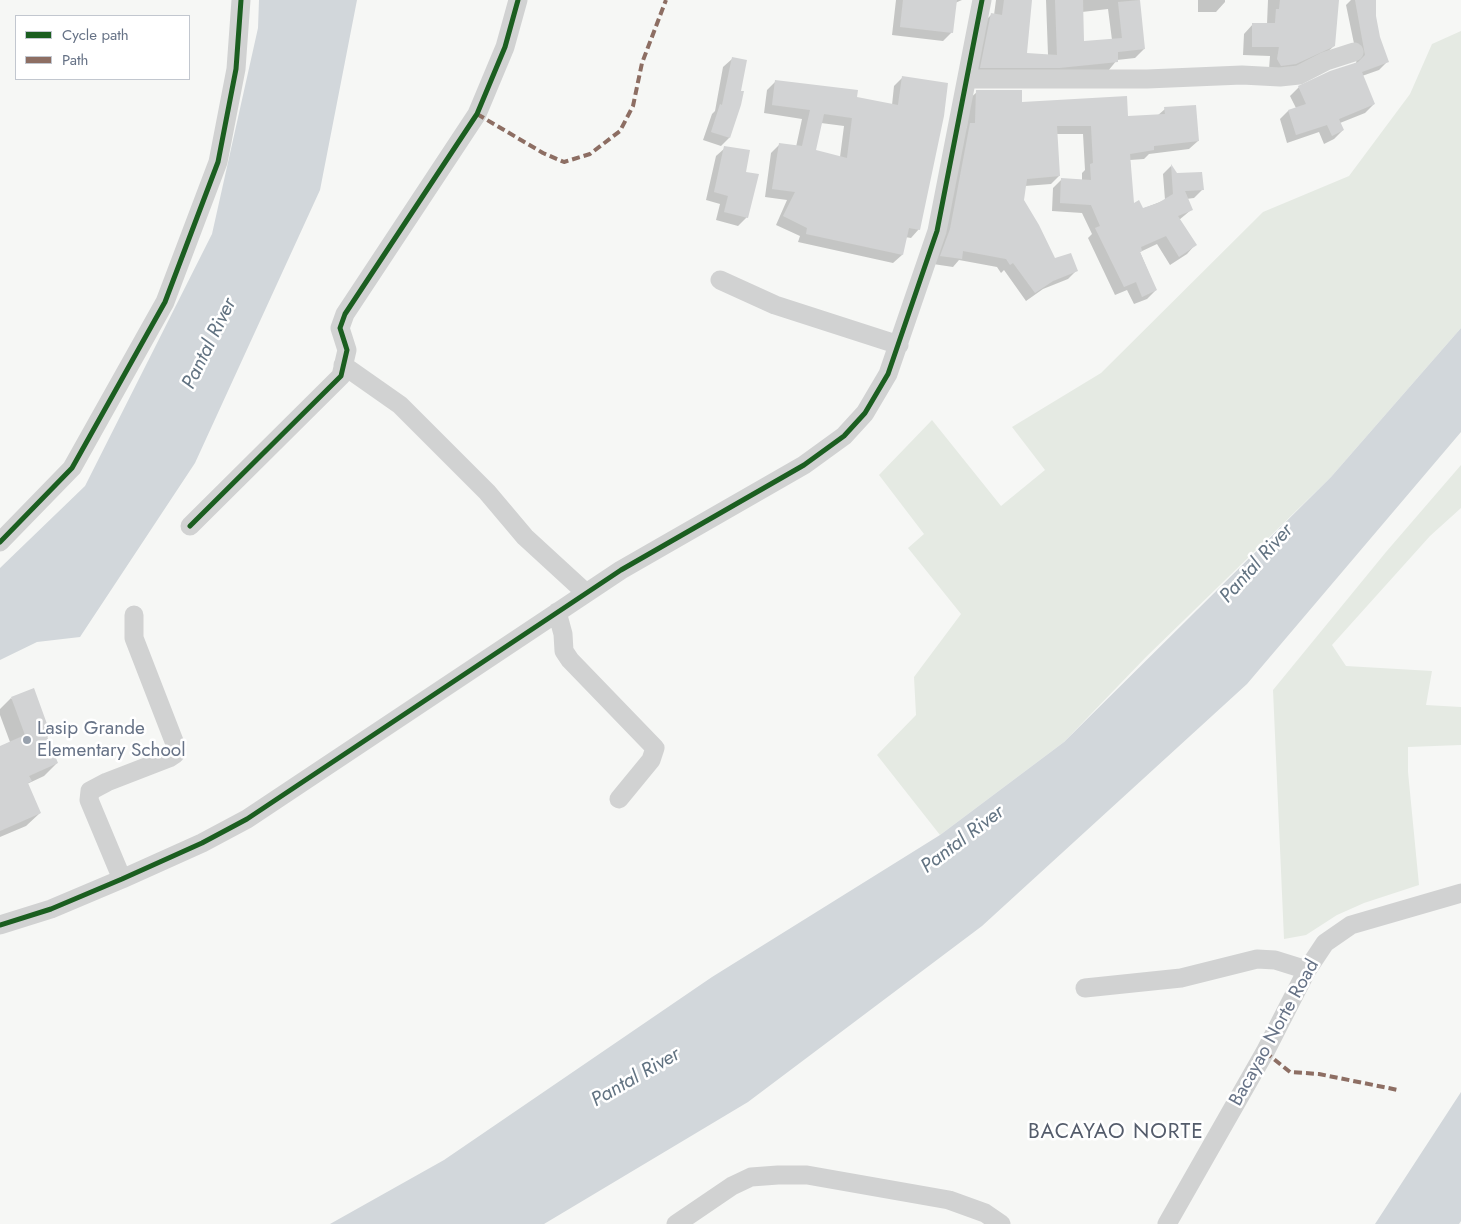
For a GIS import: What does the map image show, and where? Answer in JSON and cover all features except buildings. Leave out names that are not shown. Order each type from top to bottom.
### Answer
[{"type":"street","points":[[0,542],[72,468],[165,302],[218,162],[236,69],[241,0]]},
{"type":"street","points":[[190,526],[341,376],[347,350],[340,328],[345,314],[477,114],[505,47],[518,0]]},
{"type":"street","points":[[0,925],[51,909],[122,879],[202,843],[247,819],[621,570],[804,465],[844,436],[864,413],[888,374],[937,231],[982,0]]},
{"type":"street","points":[[968,79],[1147,79],[1242,75],[1280,77],[1299,74],[1326,61],[1354,52]]},
{"type":"street","points":[[720,280],[775,305],[899,345]]},
{"type":"street","points":[[343,365],[400,405],[488,492],[525,537],[586,593]]},
{"type":"street","points":[[557,612],[563,634],[564,651],[570,660],[655,748],[651,760],[619,800]]},
{"type":"street","points":[[122,879],[89,800],[90,791],[107,782],[169,758],[175,754],[177,749],[134,638],[134,615]]},
{"type":"street","name":"Bacayao Norte Road","points":[[1167,1224],[1265,1052],[1307,970],[1325,943],[1351,925],[1461,892]]},
{"type":"street","points":[[1085,988],[1180,978],[1257,959],[1274,960],[1307,970]]},
{"type":"street","points":[[676,1224],[732,1186],[751,1177],[778,1174],[807,1176],[949,1200],[985,1213],[1001,1224]]},
{"type":"shaded area","points":[[1461,31],[1461,328],[1331,477],[1146,657],[1064,742],[940,835],[877,755],[916,715],[914,677],[961,614],[908,548],[924,534],[879,475],[932,420],[1001,506],[1045,470],[1012,427],[1101,373],[1263,212],[1349,176],[1410,94],[1432,44]]},
{"type":"shaded area","points":[[1461,465],[1461,508],[1430,536],[1332,645],[1346,666],[1432,671],[1426,705],[1461,707],[1461,745],[1408,747],[1408,772],[1419,885],[1364,903],[1337,915],[1306,935],[1284,939],[1273,690],[1386,552]]},
{"type":"water","name":"Pantal River","points":[[259,0],[357,0],[320,190],[195,463],[80,637],[37,642],[0,660],[0,568],[85,486],[212,234],[258,28]]},
{"type":"water","name":"Pantal River","points":[[1461,328],[1461,432],[1247,684],[982,926],[748,1102],[544,1224],[330,1224],[444,1160],[712,977],[940,835],[1064,742],[1331,477]]},
{"type":"water","points":[[1461,1092],[1461,1221],[1459,1224],[1375,1224]]},
{"type":"marked path","points":[[477,114],[543,153],[564,162],[590,154],[620,131],[633,106],[642,63],[666,0]]},
{"type":"marked path","points":[[1265,1052],[1290,1072],[1319,1074],[1398,1090]]},
{"type":"cycle path","points":[[0,542],[72,468],[165,302],[218,162],[236,69],[241,0]]},
{"type":"cycle path","points":[[190,526],[341,376],[347,350],[340,328],[345,314],[477,114],[505,47],[518,0]]},
{"type":"cycle path","points":[[0,925],[51,909],[122,879],[202,843],[247,819],[621,570],[804,465],[844,436],[865,413],[888,374],[937,231],[982,0]]},
{"type":"place","name":"Lasip Grande Elementary School","points":[[27,740]]},
{"type":"district","name":"BACAYAO NORTE","points":[[1116,1133]]}]
